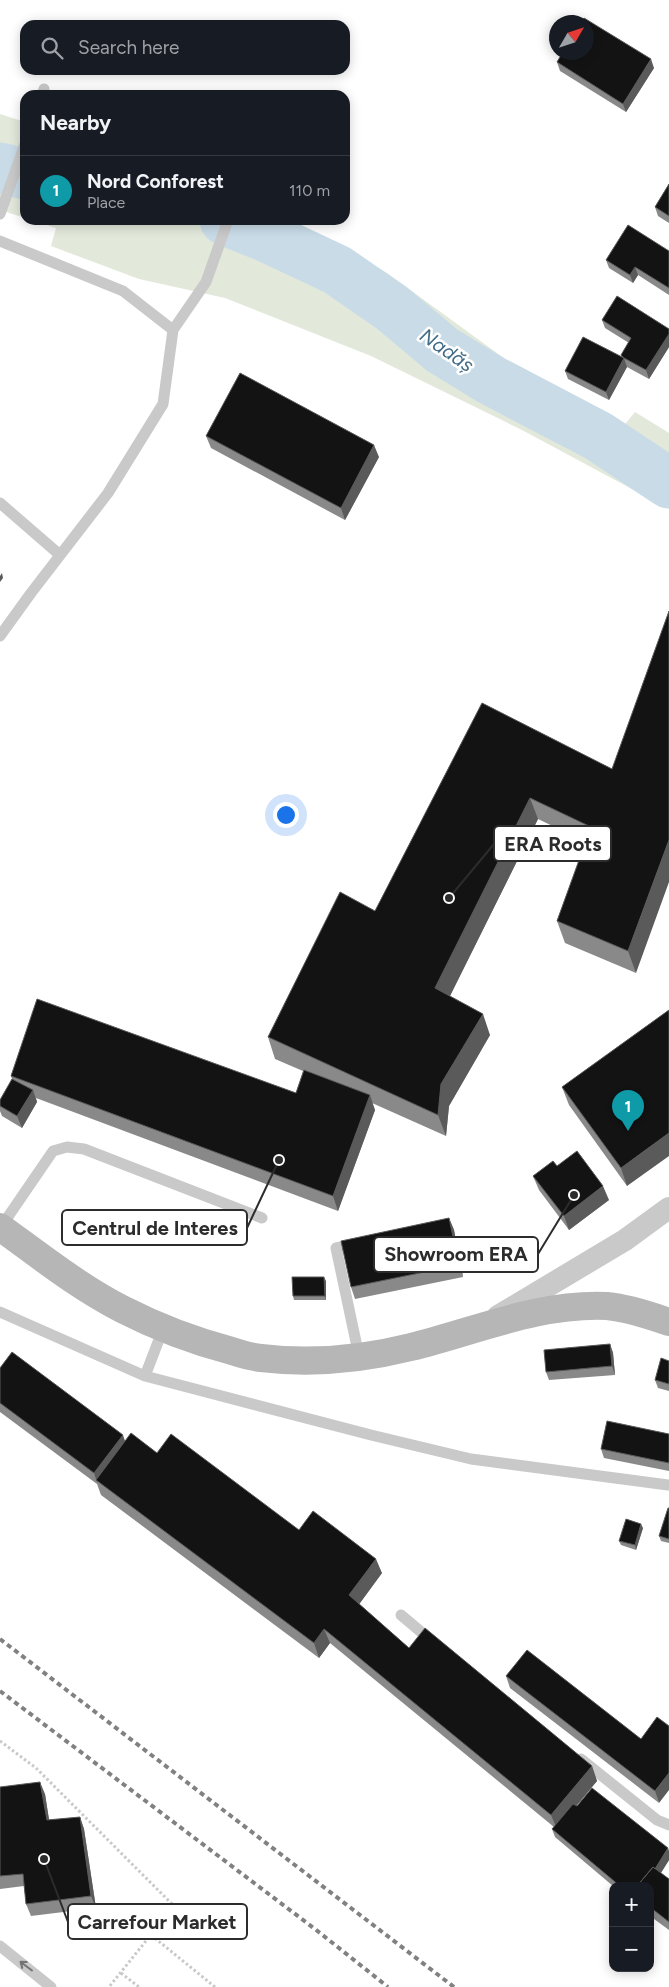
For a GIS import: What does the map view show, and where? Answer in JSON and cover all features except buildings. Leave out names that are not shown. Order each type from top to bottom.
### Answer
[{"type":"street","points":[[482,1326],[625,1240],[669,1208]]},
{"type":"street","points":[[0,1227],[57,1269],[121,1309],[163,1329],[259,1358],[288,1361],[332,1360],[359,1356],[411,1347],[482,1326],[554,1309],[585,1306],[609,1306],[643,1313],[669,1322]]},
{"type":"lane","points":[[0,214],[20,158]]},
{"type":"lane","points":[[0,636],[108,493],[163,404],[173,330],[206,282],[226,225]]},
{"type":"lane","points":[[0,241],[123,291],[173,330]]},
{"type":"lane","points":[[0,503],[60,555]]},
{"type":"lane","points":[[0,1227],[53,1151],[67,1147],[84,1149],[262,1218]]},
{"type":"lane","points":[[359,1356],[336,1248],[364,1242]]},
{"type":"lane","points":[[0,1312],[145,1376],[471,1459],[668,1485]]},
{"type":"lane","points":[[145,1376],[163,1329]]},
{"type":"lane","points":[[401,1616],[440,1646]]},
{"type":"lane","points":[[572,1752],[657,1820],[669,1825]]},
{"type":"lane","points":[[0,1946],[51,1987]]},
{"type":"path","points":[[0,1741],[36,1768],[174,1906],[109,1987]]},
{"type":"path","points":[[151,1935],[215,1987]]},
{"type":"path","points":[[121,1972],[139,1987]]},
{"type":"shaded area","points":[[0,114],[20,120],[20,216],[0,210]]},
{"type":"shaded area","points":[[47,225],[301,225],[387,273],[537,382],[621,429],[635,412],[669,433],[669,509],[522,430],[371,356],[225,298],[139,279],[51,246],[56,228]]},
{"type":"waterway","name":"Nadăș","points":[[0,168],[20,173]]},
{"type":"waterway","name":"Nadăș","points":[[237,225],[337,270],[392,308],[442,350],[491,380],[598,436],[669,483]]},
{"type":"railway","points":[[0,1639],[454,1987]]},
{"type":"railway","points":[[0,1691],[315,1929],[388,1987]]},
{"type":"place","name":"ERA Roots","points":[[449,898]]},
{"type":"place","name":"Nord Conforest","points":[[628,1131]]},
{"type":"place","name":"Centrul de Interes","points":[[279,1160]]},
{"type":"place","name":"Showroom ERA","points":[[574,1195]]},
{"type":"place","name":"Carrefour Market","points":[[44,1859]]}]
